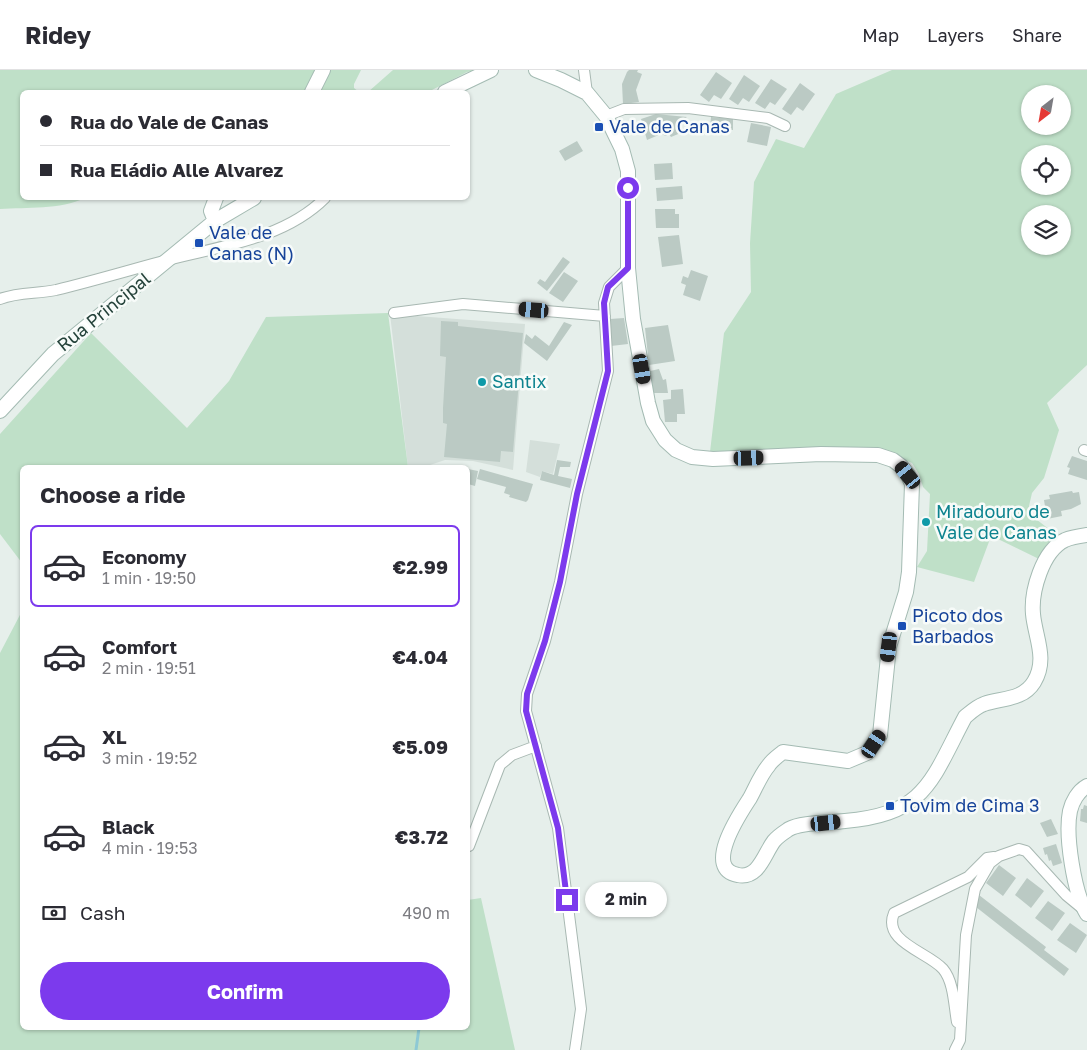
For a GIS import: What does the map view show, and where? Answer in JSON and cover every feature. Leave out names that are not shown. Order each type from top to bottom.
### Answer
[{"type":"street","points":[[313,90],[323,70]]},
{"type":"street","points":[[449,90],[491,70]]},
{"type":"street","points":[[536,70],[587,93],[606,116],[622,149],[628,171],[628,268],[633,319],[648,403],[657,427],[665,440],[676,450],[692,457],[713,460],[820,454],[878,455],[893,460],[901,466],[912,484],[909,572],[906,592],[889,647],[880,735],[868,753],[848,761],[783,752],[769,764],[727,838],[724,860],[732,874],[740,876],[749,875],[757,869],[773,842],[791,828],[856,820],[892,813],[917,797],[931,781],[965,717],[973,709],[983,704],[1014,698],[1025,692],[1034,682],[1040,668],[1041,650],[1033,614],[1034,598],[1041,568],[1052,550],[1063,541],[1087,536]]},
{"type":"street","points":[[584,70],[587,93]]},
{"type":"street","points":[[606,116],[624,109],[688,108],[768,118],[785,126]]},
{"type":"street","points":[[215,200],[211,210],[215,221]]},
{"type":"street","name":"Rua Principal","points":[[0,411],[53,354],[215,221],[251,200]]},
{"type":"street","points":[[0,299],[13,294],[54,290],[241,242],[284,226],[316,206],[322,200]]},
{"type":"street","points":[[575,1050],[582,1009],[558,828],[526,711],[527,694],[550,624],[577,494],[608,371],[604,303],[608,287],[628,268]]},
{"type":"street","points":[[394,313],[463,304],[605,316]]},
{"type":"street","points":[[470,843],[500,765],[512,755],[536,746]]},
{"type":"street","points":[[1086,911],[1076,890],[1068,824],[1070,810],[1075,797],[1087,786]]},
{"type":"street","points":[[960,1040],[949,980],[943,969],[904,942],[891,926],[894,913],[968,877],[987,858],[1019,849],[1026,851],[1066,895],[1086,911]]},
{"type":"street","points":[[955,1050],[960,1040],[966,935],[975,889],[990,863],[999,856]]},
{"type":"shaded area","points":[[390,314],[525,324],[513,470],[473,461],[445,460],[430,465],[408,465]]},
{"type":"shaded area","points":[[530,440],[560,444],[553,474],[542,471],[540,477],[526,472]]},
{"type":"green space","points":[[0,70],[361,70],[354,84],[354,88],[356,90],[20,90],[20,200],[80,200],[54,206],[0,209]]},
{"type":"green space","points":[[393,70],[477,70],[467,72],[432,90],[370,90]]},
{"type":"green space","points":[[892,70],[1087,70],[1087,365],[1047,403],[1059,430],[1044,478],[1032,493],[1029,506],[1032,516],[1054,533],[1039,559],[1000,540],[990,539],[974,582],[917,567],[927,551],[930,494],[923,487],[919,474],[912,463],[892,454],[821,450],[710,452],[724,333],[751,292],[750,243],[754,182],[776,139],[804,148],[836,94]]},
{"type":"green space","points":[[388,313],[408,465],[20,465],[20,560],[0,534],[0,434],[91,333],[187,428],[229,381],[266,317]]},
{"type":"green space","points":[[20,615],[20,1030],[470,1030],[470,900],[481,898],[515,1050],[0,1050],[0,653]]},
{"type":"building","points":[[629,70],[638,70],[637,72],[642,74],[636,90],[639,102],[623,104],[622,84]]},
{"type":"building","points":[[716,72],[732,83],[721,99],[714,95],[709,102],[700,95]]},
{"type":"building","points":[[744,75],[760,86],[749,102],[743,98],[738,105],[729,99]]},
{"type":"building","points":[[771,79],[787,89],[775,105],[770,102],[765,109],[755,103]]},
{"type":"building","points":[[800,83],[815,94],[803,111],[797,107],[791,115],[782,109]]},
{"type":"building","points":[[656,114],[687,117],[679,122],[683,132],[671,137],[669,134],[666,136],[661,134],[647,140],[641,119]]},
{"type":"building","points":[[711,117],[733,119],[733,130],[710,128]]},
{"type":"building","points":[[751,123],[771,127],[767,146],[747,142]]},
{"type":"building","points":[[577,141],[583,151],[565,161],[559,151]]},
{"type":"building","points":[[672,163],[673,179],[655,180],[654,164]]},
{"type":"building","points":[[682,186],[683,199],[657,201],[656,188]]},
{"type":"building","points":[[655,209],[675,209],[675,214],[679,214],[679,228],[656,228]]},
{"type":"building","points":[[679,235],[683,264],[662,267],[658,237]]},
{"type":"building","points":[[563,257],[570,262],[547,291],[537,283],[540,279],[545,282]]},
{"type":"building","points":[[691,270],[708,276],[700,301],[683,295],[686,285],[681,283],[683,276],[688,278]]},
{"type":"building","points":[[564,272],[578,281],[563,302],[549,293]]},
{"type":"building","points":[[624,318],[628,344],[611,346],[610,319]]},
{"type":"building","name":"Santix","points":[[441,321],[458,322],[458,326],[523,333],[513,452],[501,451],[500,462],[444,457],[447,424],[443,423],[446,357],[440,356]]},
{"type":"building","points":[[564,322],[572,325],[547,361],[524,343],[526,334],[532,339],[535,335],[549,346]]},
{"type":"building","points":[[668,325],[675,361],[649,365],[645,328]]},
{"type":"building","points":[[659,369],[663,380],[666,379],[668,393],[653,393],[650,371]]},
{"type":"building","points":[[683,389],[685,414],[677,414],[677,422],[665,422],[663,400],[671,399],[671,390]]},
{"type":"building","points":[[1072,456],[1087,461],[1087,480],[1068,474],[1070,468],[1067,467]]},
{"type":"building","points":[[557,460],[571,462],[570,467],[560,467],[558,476],[572,479],[570,488],[540,480],[542,471],[554,475]]},
{"type":"building","points":[[470,469],[478,471],[475,486],[470,485]]},
{"type":"building","points":[[480,469],[533,484],[528,500],[526,502],[509,497],[510,495],[504,493],[506,487],[477,479]]},
{"type":"building","points":[[1072,491],[1073,493],[1079,492],[1081,504],[1061,511],[1062,516],[1047,519],[1044,500],[1050,499],[1049,495]]},
{"type":"building","points":[[1084,805],[1087,806],[1087,823],[1080,821],[1081,809],[1083,809]]},
{"type":"building","points":[[1051,819],[1058,834],[1047,837],[1040,823]]},
{"type":"building","points":[[1056,844],[1062,863],[1053,866],[1047,854],[1045,855],[1043,848]]},
{"type":"building","points":[[999,865],[1016,878],[1003,896],[986,883]]},
{"type":"building","points":[[1027,878],[1044,891],[1031,908],[1015,895]]},
{"type":"building","points":[[979,895],[1046,947],[1044,950],[1069,969],[1064,976],[976,907]]},
{"type":"building","points":[[1048,901],[1065,913],[1052,931],[1035,918]]},
{"type":"building","points":[[1070,923],[1087,935],[1076,953],[1057,940]]},
{"type":"waterway","points":[[416,1050],[419,1030]]},
{"type":"place","name":"Vale de Canas","points":[[599,127]]},
{"type":"place","name":"Vale de Canas (N)","points":[[199,243]]},
{"type":"place","name":"Santix","points":[[482,382]]},
{"type":"place","name":"Miradouro de Vale de Canas","points":[[926,522]]},
{"type":"place","name":"Picoto dos Barbados","points":[[902,626]]},
{"type":"place","name":"Tovim de Cima 3","points":[[890,806]]},
{"type":"route","points":[[567,900],[558,828],[526,711],[527,694],[545,641],[560,582],[577,494],[608,371],[604,303],[608,287],[628,268],[628,188]]}]
